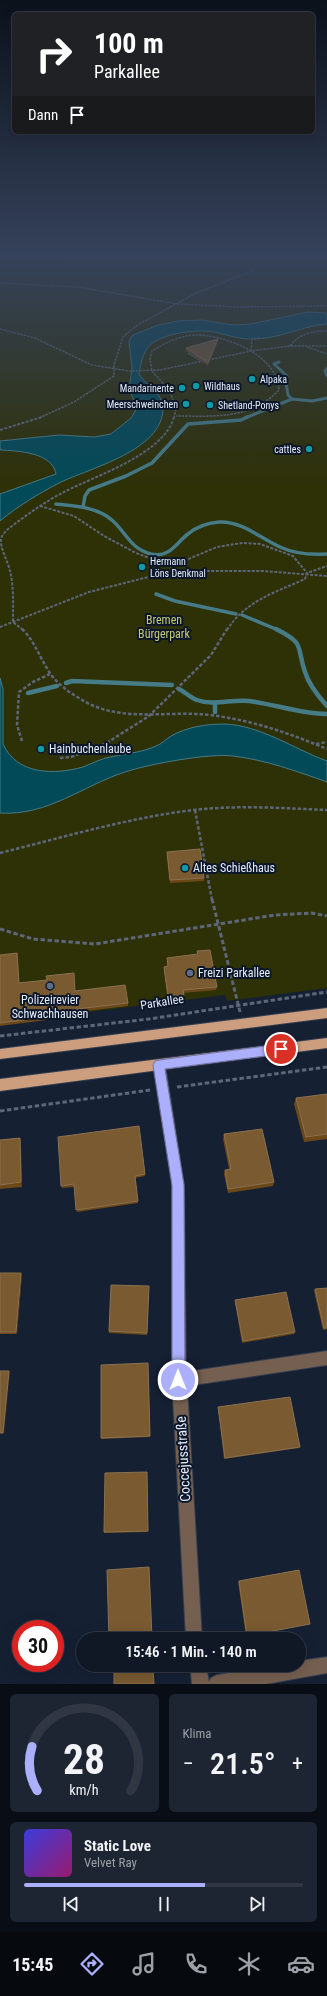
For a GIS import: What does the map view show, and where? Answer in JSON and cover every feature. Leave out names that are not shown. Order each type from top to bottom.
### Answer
[{"type":"main road","points":[[0,1054],[327,1013]]},
{"type":"main road","points":[[0,1085],[327,1043]]},
{"type":"street","name":"Coccejusstraße","points":[[159,1065],[178,1185],[178,1380],[194,1632]]},
{"type":"street","points":[[178,1380],[327,1358]]},
{"type":"street","points":[[217,1684],[327,1665]]},
{"type":"street","points":[[199,1672],[201,1684]]},
{"type":"path","points":[[13,332],[35,338],[92,364],[115,370],[152,371],[251,351],[290,346],[327,346]]},
{"type":"path","points":[[0,430],[45,417],[97,389],[114,376],[114,364],[123,337],[129,332]]},
{"type":"path","points":[[290,346],[302,335],[314,332]]},
{"type":"path","points":[[176,416],[235,414],[254,408],[274,397],[279,390],[277,376],[274,370],[251,351],[239,343],[224,338],[214,336],[183,336],[170,340],[152,351],[150,359],[152,371],[161,377],[174,397],[176,416],[173,424],[164,436],[153,446],[132,459],[66,490],[40,506],[7,530],[1,539],[2,549],[10,570],[13,586],[14,622],[29,636],[50,674],[57,681],[81,700],[108,711],[149,716],[207,715],[235,720],[273,730],[327,749]]},
{"type":"path","points":[[251,351],[252,339],[260,338]]},
{"type":"path","points":[[307,346],[319,353],[327,354]]},
{"type":"path","points":[[188,353],[201,361]]},
{"type":"path","points":[[40,506],[74,516],[136,553],[152,559],[170,563],[186,560],[217,547],[242,543],[260,544],[293,556],[307,573]]},
{"type":"path","points":[[170,563],[172,571]]},
{"type":"path","points":[[307,573],[327,566]]},
{"type":"path","points":[[0,627],[89,592],[172,571],[223,570],[307,573],[327,576]]},
{"type":"path","points":[[60,758],[71,757],[106,744],[149,716],[211,655],[231,623],[247,607],[257,600],[300,582],[305,579],[307,573]]},
{"type":"path","points":[[22,741],[18,737],[16,704],[19,692],[33,682],[50,674]]},
{"type":"path","points":[[315,744],[327,742]]},
{"type":"path","points":[[0,854],[121,823],[195,810],[244,808],[327,810]]},
{"type":"path","points":[[195,810],[217,924],[243,1024]]},
{"type":"path","points":[[0,929],[33,939],[95,944],[275,914],[311,913],[327,916]]},
{"type":"path","name":"Parkallee","points":[[0,1036],[149,1019],[239,1004],[327,992]]},
{"type":"green space","name":"Bremen Bürgerpark","points":[[0,332],[327,332],[327,988],[227,1001],[225,995],[0,1023]]},
{"type":"shaded area","points":[[142,332],[191,332],[167,336],[158,340],[151,344],[143,356],[139,374],[160,398],[163,408],[160,423],[151,436],[138,447],[122,456],[43,491],[0,521],[0,494],[56,474],[48,461],[41,457],[25,452],[0,450],[0,441],[59,435],[94,437],[111,434],[131,418],[137,408],[129,389],[132,368],[129,341],[133,335]]},
{"type":"shaded area","points":[[211,332],[293,332],[274,337],[256,339],[240,338]]},
{"type":"shaded area","points":[[0,678],[3,689],[3,744],[9,754],[17,762],[27,767],[49,771],[72,770],[106,758],[138,752],[150,748],[160,744],[177,733],[190,728],[204,725],[224,724],[237,725],[264,733],[327,761],[327,782],[257,760],[222,755],[209,756],[163,763],[125,772],[64,799],[34,810],[17,813],[0,813]]},
{"type":"building","points":[[218,339],[208,363],[186,348]]},
{"type":"building","name":"Altes Schießhaus","points":[[200,849],[204,878],[170,880],[167,852]]},
{"type":"building","points":[[210,950],[217,987],[183,990],[184,995],[168,997],[164,967],[168,966],[167,958],[198,954],[197,951]]},
{"type":"building","points":[[17,953],[19,983],[47,980],[46,976],[74,973],[75,991],[125,985],[128,1003],[77,1009],[78,1013],[0,1023],[0,955]]},
{"type":"building","points":[[327,1094],[327,1134],[306,1137],[296,1098]]},
{"type":"building","points":[[139,1126],[145,1174],[135,1176],[138,1201],[76,1210],[74,1184],[61,1186],[58,1137]]},
{"type":"building","points":[[262,1129],[274,1182],[228,1189],[225,1170],[231,1169],[224,1134]]},
{"type":"building","points":[[20,1138],[21,1182],[0,1185],[0,1140]]},
{"type":"building","points":[[0,1273],[21,1273],[16,1332],[0,1332]]},
{"type":"building","points":[[111,1285],[149,1286],[147,1333],[109,1331]]},
{"type":"building","points":[[327,1288],[327,1328],[324,1328],[315,1289]]},
{"type":"building","points":[[286,1292],[295,1332],[243,1341],[235,1300]]},
{"type":"building","points":[[148,1363],[150,1436],[101,1438],[101,1365]]},
{"type":"building","points":[[0,1371],[9,1371],[3,1433],[0,1433]]},
{"type":"building","points":[[290,1397],[300,1447],[225,1458],[218,1407]]},
{"type":"building","points":[[147,1472],[148,1531],[104,1532],[105,1473]]},
{"type":"building","points":[[149,1567],[152,1632],[109,1632],[107,1570]]},
{"type":"building","points":[[299,1570],[310,1624],[268,1632],[246,1632],[239,1581]]},
{"type":"building","points":[[153,1672],[154,1684],[114,1684],[114,1673]]},
{"type":"waterway","points":[[279,362],[274,364],[287,376],[285,377],[288,395],[292,399]]},
{"type":"waterway","points":[[327,368],[325,371],[327,376]]},
{"type":"waterway","points":[[292,399],[312,401],[327,398]]},
{"type":"waterway","points":[[245,418],[292,399]]},
{"type":"waterway","points":[[83,507],[85,496],[89,490],[126,476],[152,463],[188,424],[241,420],[245,418]]},
{"type":"waterway","points":[[56,504],[86,508],[107,516],[118,526],[134,545],[144,552],[151,554],[158,555],[168,552],[198,527],[219,522],[227,522],[243,527],[280,547],[297,553],[327,554]]},
{"type":"waterway","points":[[156,594],[175,601],[236,614]]},
{"type":"waterway","points":[[242,615],[277,630]]},
{"type":"waterway","points":[[277,630],[296,642],[311,686],[327,706]]},
{"type":"waterway","points":[[66,683],[72,681],[172,685]]},
{"type":"waterway","points":[[28,693],[57,686]]},
{"type":"waterway","points":[[179,689],[203,702],[249,701],[297,711],[327,714]]},
{"type":"waterway","points":[[215,703],[215,712]]},
{"type":"place","name":"Alpaka","points":[[252,379]]},
{"type":"place","name":"Wildhaus","points":[[196,386]]},
{"type":"place","name":"Mandarinente","points":[[182,388]]},
{"type":"place","name":"Meerschweinchen","points":[[186,404]]},
{"type":"place","name":"Shetland-Ponys","points":[[210,405]]},
{"type":"place","name":"cattles","points":[[309,449]]},
{"type":"place","name":"Hermann Löns Denkmal","points":[[142,567]]},
{"type":"place","name":"Hainbuchenlaube","points":[[41,749]]},
{"type":"place","name":"Altes Schießhaus","points":[[185,868]]},
{"type":"place","name":"Freizi Parkallee","points":[[190,973]]},
{"type":"place","name":"Polizeirevier Schwachhausen","points":[[50,986]]},
{"type":"route","points":[[178,1380],[178,1185],[159,1065],[281,1049]]}]
